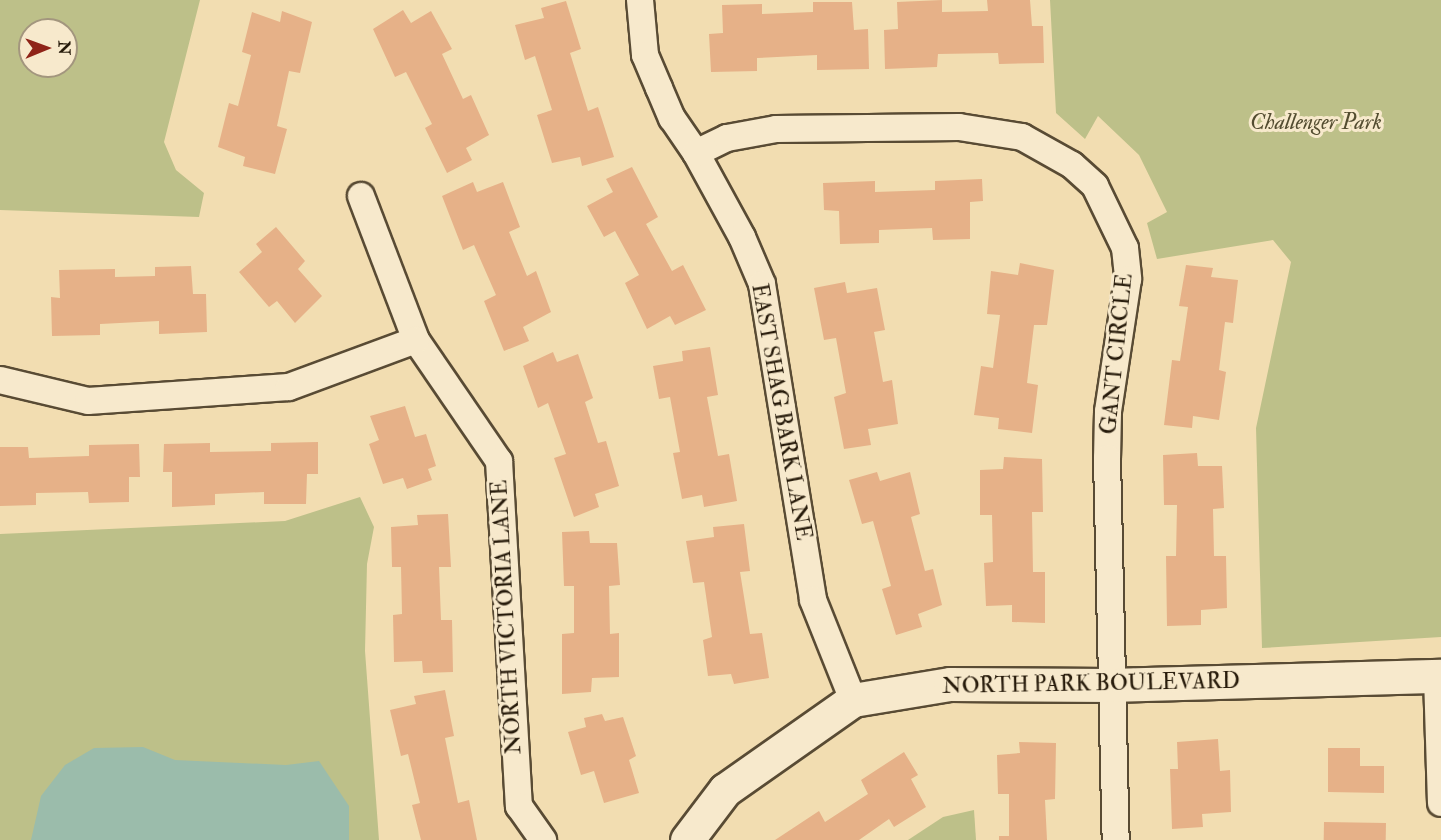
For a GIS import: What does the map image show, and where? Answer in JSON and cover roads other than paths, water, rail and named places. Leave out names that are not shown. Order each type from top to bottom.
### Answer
[{"type":"street","name":"EAST SHAG BARK LANE","points":[[640,0],[645,55],[672,118],[696,153],[742,237],[762,284],[813,600],[853,700]]},
{"type":"street","name":"GANT CIRCLE","points":[[696,153],[727,138],[776,129],[959,127],[1022,137],[1072,165],[1095,186],[1125,248],[1128,279],[1108,412],[1109,685],[1116,840]]},
{"type":"street","name":"NORTH VICTORIA LANE","points":[[361,196],[416,340],[499,461],[504,596],[519,806],[543,840]]},
{"type":"street","points":[[0,380],[88,401],[289,387],[416,340]]},
{"type":"street","name":"NORTH PARK BOULEVARD","points":[[687,840],[725,790],[853,700],[950,684],[1109,685],[1439,676]]},
{"type":"street","points":[[1439,676],[1441,802]]},
{"type":"park label","name":"Challenger Park","points":[[1316,123]]}]
